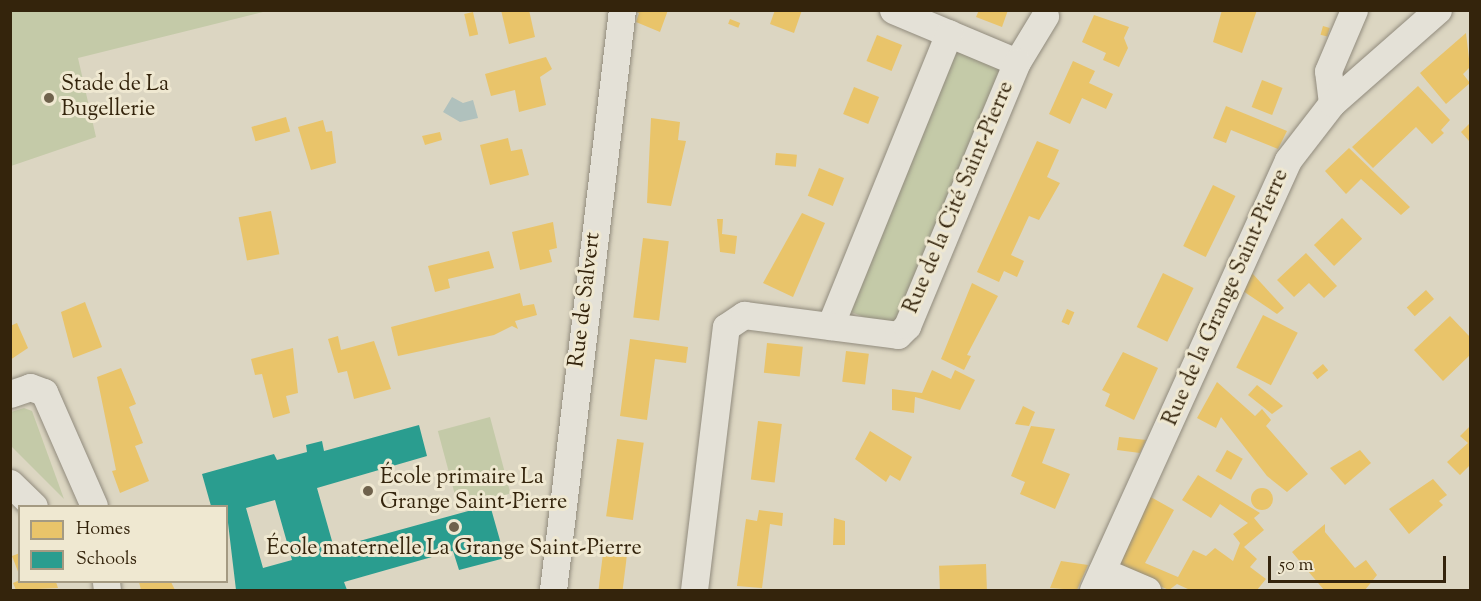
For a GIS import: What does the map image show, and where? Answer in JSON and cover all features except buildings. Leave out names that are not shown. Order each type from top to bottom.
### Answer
[{"type":"street","name":"Rue de Salvert","points":[[553,591],[622,10]]},
{"type":"street","name":"Rue de la Cité Saint-Pierre","points":[[893,10],[1017,62]]},
{"type":"street","points":[[1332,103],[1328,71],[1354,10]]},
{"type":"street","name":"Rue de la Grange Saint-Pierre","points":[[1097,581],[1279,177],[1332,103],[1438,10]]},
{"type":"street","name":"Rue de la Cité Saint-Pierre","points":[[694,591],[726,327],[744,315],[898,335],[907,326],[1017,62],[1045,16]]},
{"type":"street","points":[[830,326],[949,33]]},
{"type":"street","points":[[10,394],[34,387],[46,395],[93,505]]},
{"type":"street","points":[[10,483],[32,505]]},
{"type":"street","points":[[1097,581],[1147,591]]},
{"type":"green space","name":"Stade de La Bugellerie","points":[[10,11],[267,11],[78,58],[96,137],[11,166]]},
{"type":"green space","points":[[949,44],[1008,68],[902,332],[842,308]]},
{"type":"green space","points":[[24,408],[32,411],[64,499],[11,446],[11,412]]},
{"type":"green space","points":[[490,417],[510,493],[458,507],[438,431]]},
{"type":"shaded area","points":[[452,97],[463,103],[473,100],[478,118],[460,122],[443,112]]},
{"type":"place","name":"Stade de La Bugellerie","points":[[49,98]]},
{"type":"place","name":"École primaire La Grange Saint-Pierre","points":[[368,491]]},
{"type":"place","name":"École maternelle La Grange Saint-Pierre","points":[[454,527]]}]
